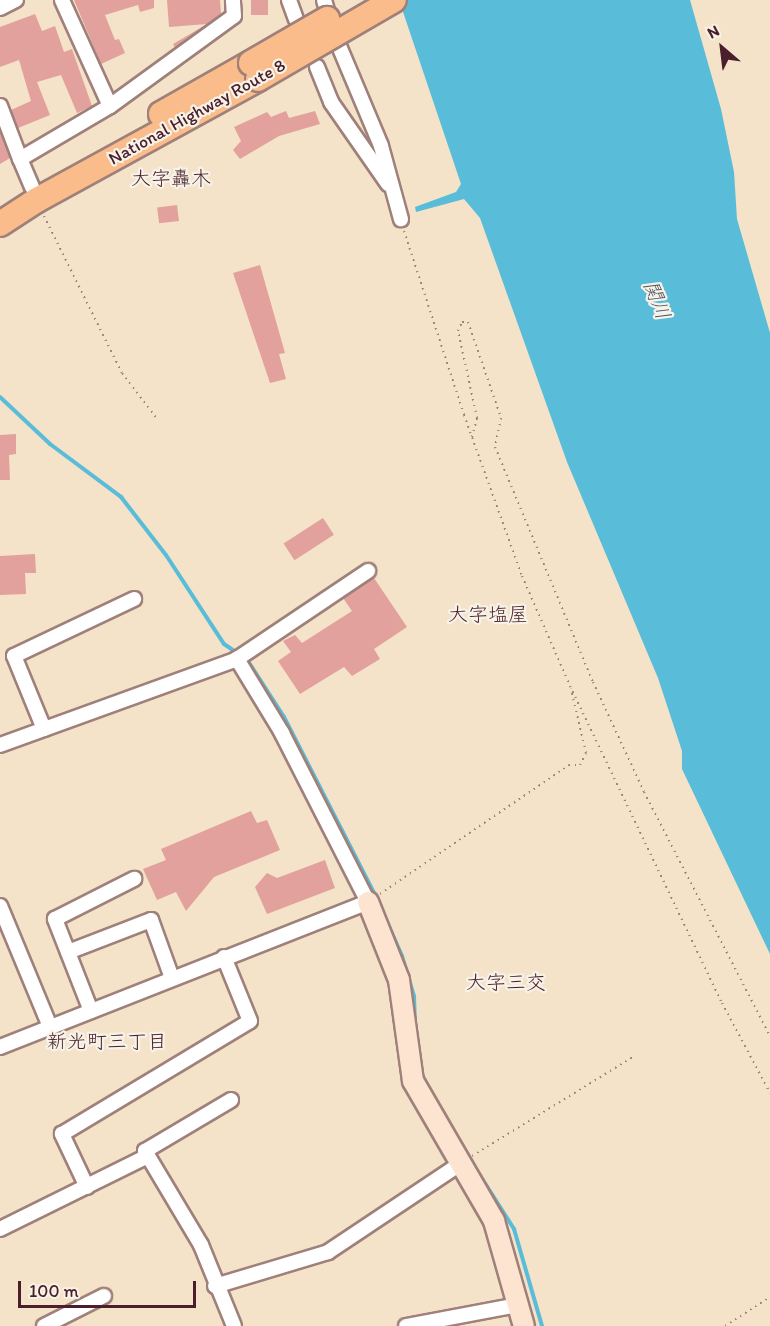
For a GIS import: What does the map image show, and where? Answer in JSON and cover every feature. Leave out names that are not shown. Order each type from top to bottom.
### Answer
[{"type":"highway","name":"National Highway Route 8","points":[[0,206],[35,193],[254,71],[329,17],[360,0]]},
{"type":"highway","name":"National Highway Route 8","points":[[329,17],[394,0]]},
{"type":"highway","name":"National Highway Route 8","points":[[0,224],[35,193]]},
{"type":"street","points":[[0,8],[16,0]]},
{"type":"street","points":[[62,0],[110,106]]},
{"type":"street","points":[[20,159],[110,106],[234,16],[233,0]]},
{"type":"street","points":[[289,0],[296,19]]},
{"type":"street","points":[[329,17],[381,146],[401,219]]},
{"type":"street","points":[[317,67],[331,102],[389,185],[401,219]]},
{"type":"street","points":[[0,106],[35,193]]},
{"type":"street","points":[[0,745],[237,659],[368,571]]},
{"type":"street","points":[[44,729],[14,656],[134,599]]},
{"type":"street","points":[[237,659],[282,733],[368,902],[399,980],[412,1081],[495,1221],[524,1326]]},
{"type":"street","points":[[91,1011],[55,919],[134,879]]},
{"type":"street","points":[[0,1047],[368,902]]},
{"type":"street","points":[[0,906],[50,1027]]},
{"type":"street","points":[[68,952],[151,920],[172,978]]},
{"type":"street","points":[[87,1187],[62,1134],[250,1021],[224,957]]},
{"type":"street","points":[[231,1100],[145,1151],[201,1245],[215,1286],[234,1326]]},
{"type":"street","points":[[0,1229],[148,1156]]},
{"type":"street","points":[[215,1286],[328,1252],[460,1164]]},
{"type":"street","points":[[44,1326],[104,1296]]},
{"type":"street","points":[[406,1326],[518,1305]]},
{"type":"path","points":[[35,193],[63,261],[122,374],[158,420]]},
{"type":"path","points":[[401,219],[472,437],[522,576],[570,686],[722,1003],[770,1093]]},
{"type":"path","points":[[472,437],[477,418],[458,331],[462,322],[468,322],[501,418],[495,447],[593,682],[644,792],[770,1036]]},
{"type":"path","points":[[368,902],[569,765],[579,765],[586,753],[570,686]]},
{"type":"path","points":[[460,1164],[633,1057]]},
{"type":"path","points":[[725,1326],[770,1297]]},
{"type":"water","name":"関川","points":[[399,0],[690,0],[721,109],[734,172],[737,219],[770,333],[770,954],[682,769],[682,751],[658,678],[567,462],[480,218],[464,199],[416,212],[415,207],[456,192],[461,184]]},
{"type":"building","points":[[74,0],[154,0],[154,8],[140,12],[138,5],[105,15],[115,40],[119,39],[125,53],[101,64]]},
{"type":"building","points":[[167,0],[220,0],[221,15],[175,48],[173,44],[207,24],[169,27]]},
{"type":"building","points":[[251,0],[268,0],[268,15],[251,15]]},
{"type":"building","points":[[35,14],[42,31],[55,26],[64,52],[72,49],[92,106],[77,113],[61,75],[37,82],[50,115],[18,128],[11,110],[31,101],[19,60],[0,67],[0,27]]},
{"type":"building","points":[[286,111],[289,118],[315,111],[320,124],[279,136],[240,159],[233,150],[241,141],[234,127],[267,112],[271,117]]},
{"type":"building","points":[[0,131],[10,158],[0,164]]},
{"type":"building","points":[[177,205],[179,221],[159,223],[157,207]]},
{"type":"building","points":[[260,265],[285,353],[279,354],[286,379],[270,383],[233,273]]},
{"type":"building","points":[[16,434],[16,454],[9,455],[10,480],[0,480],[0,435]]},
{"type":"building","points":[[323,518],[334,535],[294,560],[284,544]]},
{"type":"building","points":[[35,554],[36,573],[25,573],[26,594],[0,595],[0,556]]},
{"type":"building","points":[[374,578],[407,627],[374,649],[380,659],[352,676],[344,667],[300,694],[278,661],[291,652],[283,641],[295,635],[302,643],[352,611],[343,598]]},
{"type":"building","points":[[251,811],[257,823],[267,820],[280,850],[214,877],[186,911],[176,892],[157,900],[143,869],[166,860],[161,849]]},
{"type":"building","points":[[325,860],[335,888],[267,914],[255,887],[267,873],[277,878]]},
{"type":"waterway","points":[[0,397],[50,444],[121,497],[166,555],[224,644],[239,654]]},
{"type":"waterway","points":[[246,658],[284,717],[377,899]]},
{"type":"waterway","points":[[380,906],[402,956],[414,996],[415,1030]]},
{"type":"waterway","points":[[467,1155],[514,1229],[542,1326]]},
{"type":"district","name":"大字轟木","points":[[171,178]]},
{"type":"district","name":"大字塩屋","points":[[488,614]]},
{"type":"district","name":"大字三交","points":[[506,982]]},
{"type":"district","name":"新光町三丁目","points":[[107,1041]]}]
